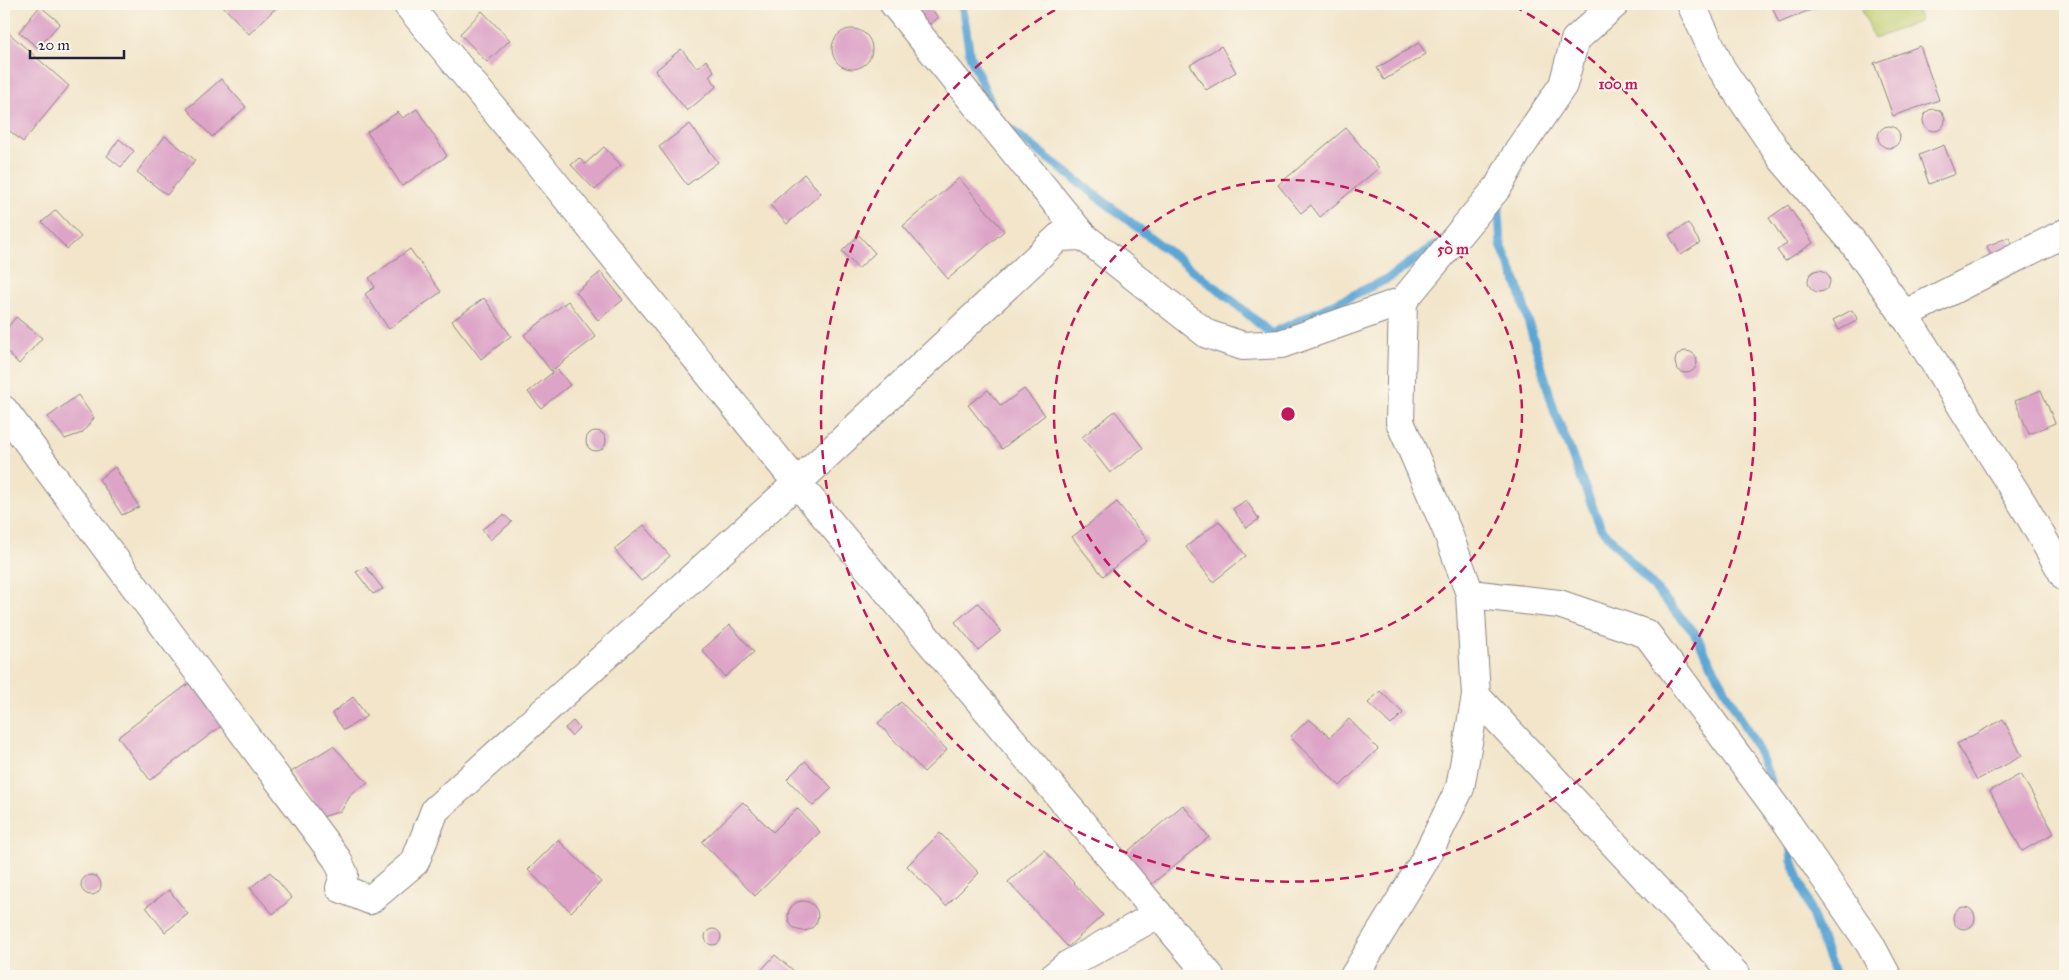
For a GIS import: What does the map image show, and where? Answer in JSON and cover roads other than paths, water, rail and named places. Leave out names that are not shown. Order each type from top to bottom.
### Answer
[{"type":"street","points":[[407,4],[547,172],[798,483],[1210,976]]},
{"type":"street","points":[[894,4],[1083,236],[1207,334],[1243,346],[1281,344],[1403,301],[1498,187],[1518,151],[1563,85],[1575,40],[1615,4]]},
{"type":"street","points":[[1691,4],[1721,68],[1782,159],[1852,241],[1904,315],[2024,506],[2065,577]]},
{"type":"street","points":[[1904,315],[2065,233]]},
{"type":"street","points":[[4,410],[337,859],[344,874],[340,888],[370,900],[415,862],[435,810],[798,483],[1059,237],[1083,236]]},
{"type":"street","points":[[1354,976],[1423,863],[1460,788],[1476,696],[1470,594],[1448,532],[1400,422],[1403,301]]},
{"type":"street","points":[[1470,594],[1559,604],[1647,634],[1788,824],[1870,944],[1887,976]]},
{"type":"street","points":[[1476,696],[1737,976]]},
{"type":"street","points":[[1054,976],[1066,966],[1158,914]]},
{"type":"waterway","points":[[962,4],[970,56],[993,108]]},
{"type":"waterway","points":[[1010,129],[1234,302],[1271,334],[1389,278],[1435,245]]},
{"type":"waterway","points":[[1498,197],[1501,245],[1518,286],[1555,413],[1601,528],[1694,632],[1760,754],[1771,782]]},
{"type":"waterway","points":[[1790,842],[1792,860],[1835,976]]}]
